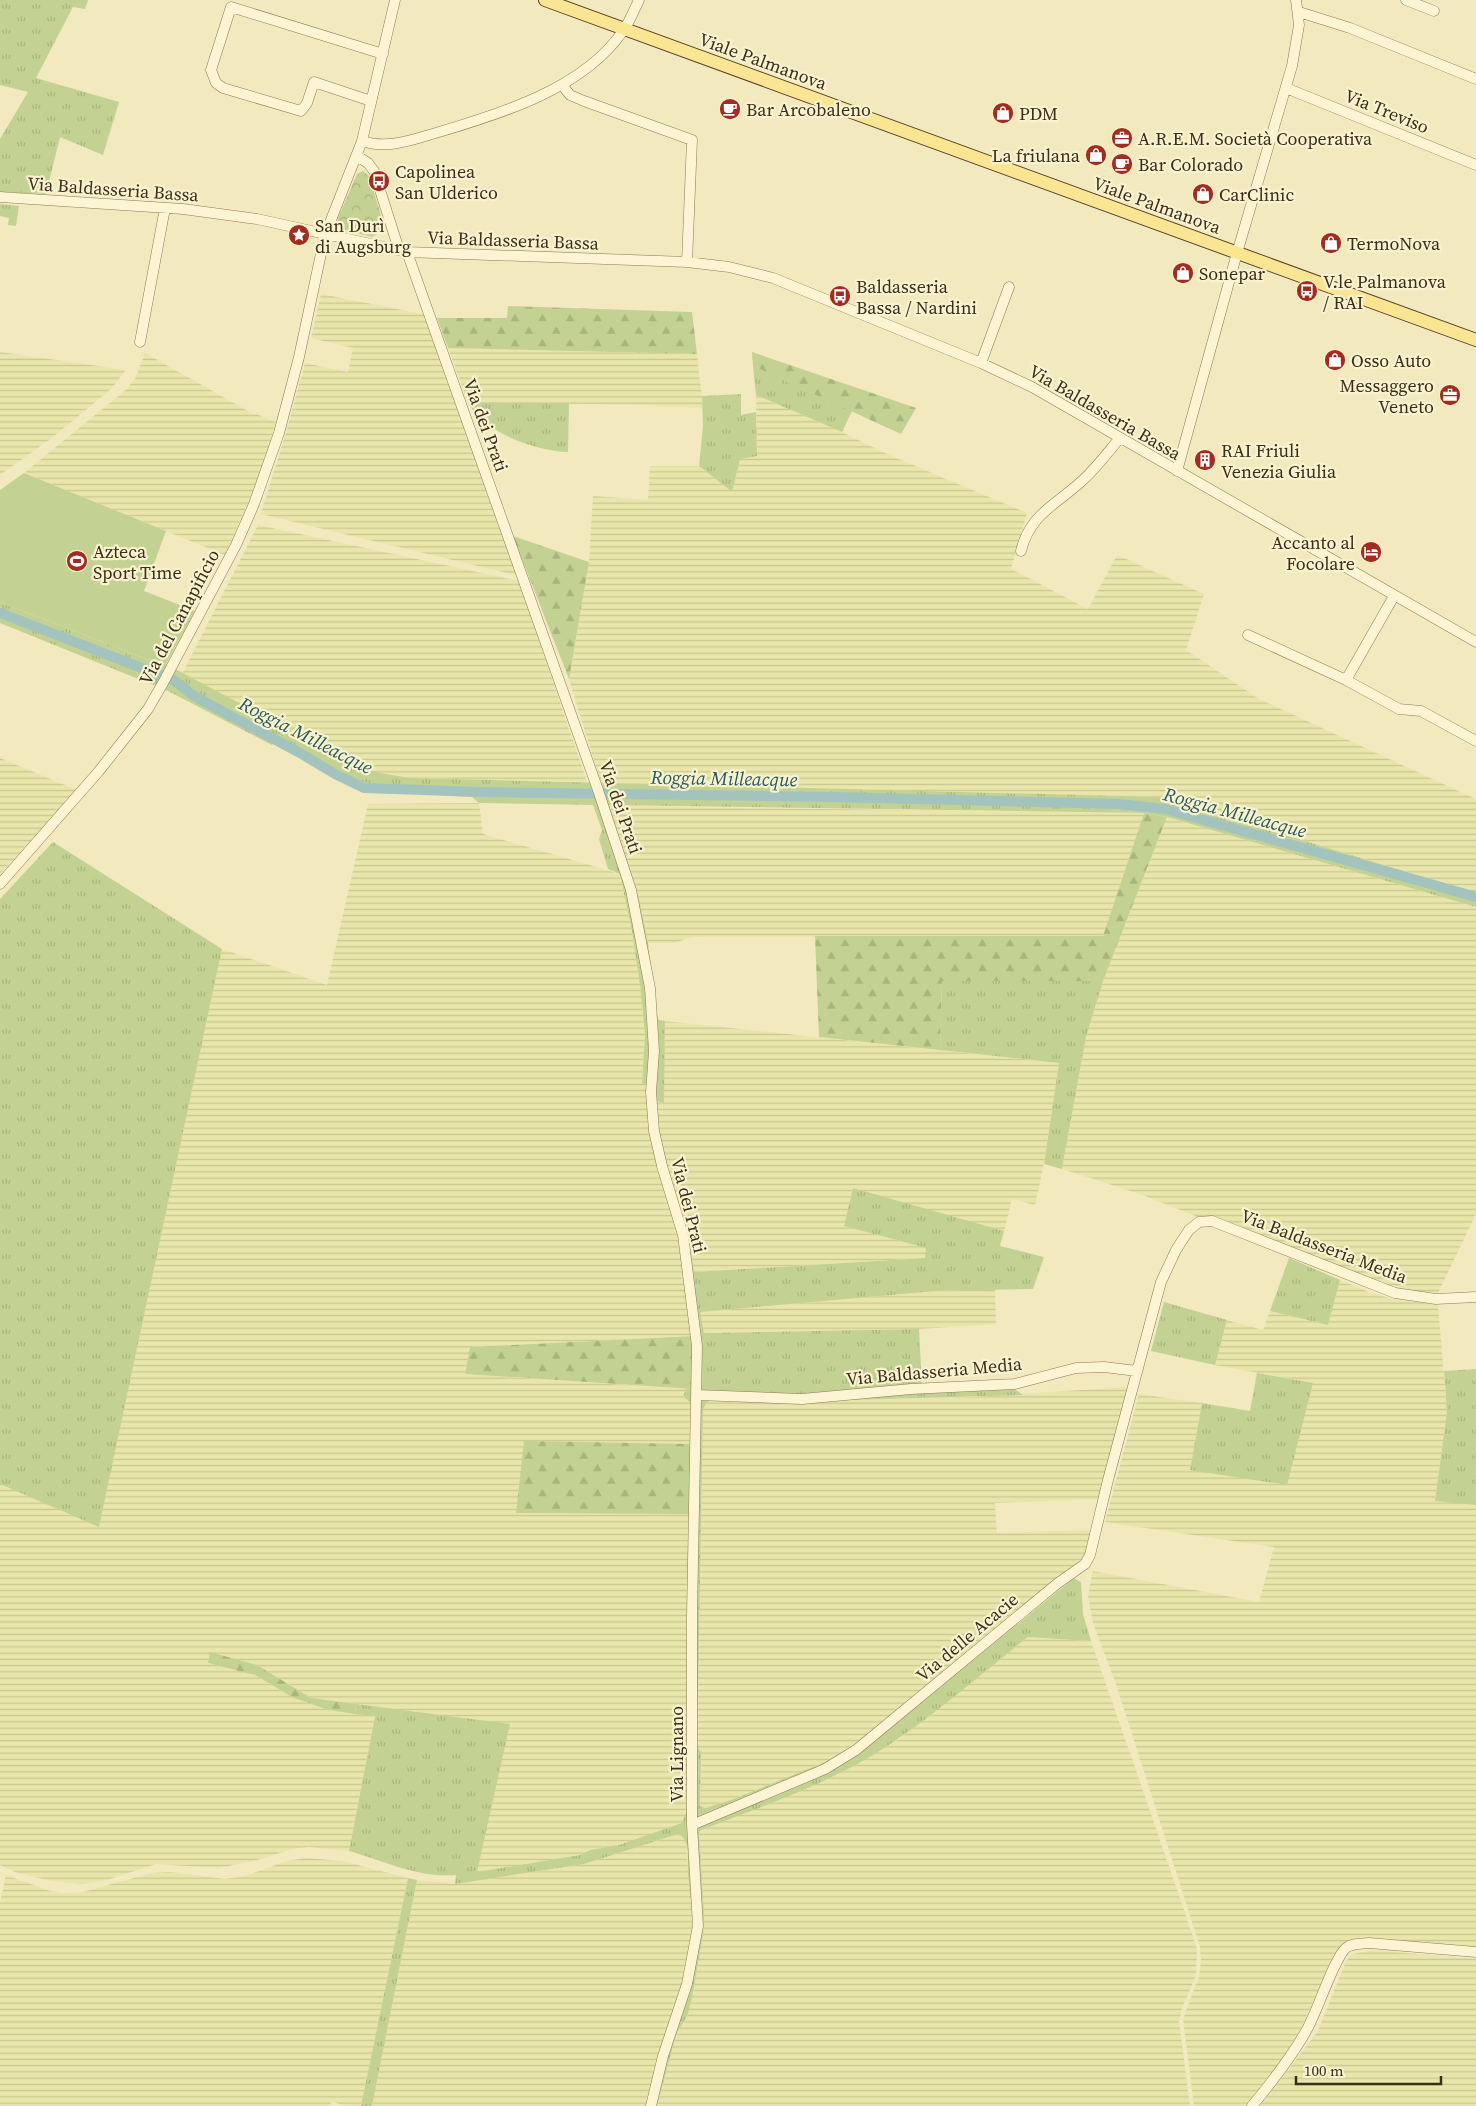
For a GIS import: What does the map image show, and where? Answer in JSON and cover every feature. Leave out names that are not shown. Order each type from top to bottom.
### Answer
[{"type":"main road","name":"Viale Palmanova","points":[[545,0],[1476,340]]},
{"type":"street","name":"Via del Canapificio","points":[[0,884],[100,771],[148,708],[171,669],[236,545],[268,468],[279,433],[299,357],[325,235],[362,141],[395,0]]},
{"type":"street","points":[[362,141],[374,145],[384,145],[409,140],[491,115],[545,94],[562,85],[598,58],[625,29],[639,0]]},
{"type":"street","points":[[1177,472],[1237,253],[1296,50],[1299,25],[1296,0]]},
{"type":"street","points":[[1406,0],[1434,11]]},
{"type":"street","points":[[371,101],[314,82],[307,103],[301,112],[223,88],[216,83],[211,70],[231,7],[383,54]]},
{"type":"street","points":[[1298,12],[1350,28],[1476,79]]},
{"type":"street","points":[[562,85],[570,94],[584,101],[692,140],[687,262]]},
{"type":"street","name":"Via Treviso","points":[[1286,88],[1476,165]]},
{"type":"street","name":"Via dei Prati","points":[[357,156],[368,163],[374,171],[632,890],[650,988],[654,1051],[651,1092],[654,1131],[662,1166],[683,1235],[697,1346],[697,1396]]},
{"type":"street","name":"Via Baldasseria Bassa","points":[[0,197],[165,208],[257,219],[403,251],[687,262],[729,267],[773,278],[981,363],[1032,387],[1476,642]]},
{"type":"street","points":[[140,342],[165,208]]},
{"type":"street","points":[[981,363],[1009,287]]},
{"type":"street","points":[[1021,551],[1026,533],[1037,519],[1084,480],[1120,438]]},
{"type":"street","points":[[1346,680],[1394,596]]},
{"type":"street","points":[[1248,635],[1346,680],[1399,710],[1421,710],[1476,740]]},
{"type":"street","name":"Via Baldasseria Media","points":[[697,1396],[802,1399],[911,1389],[1015,1384],[1076,1368],[1104,1367],[1136,1371],[1161,1282],[1183,1239],[1194,1225],[1203,1220],[1217,1223],[1395,1293],[1436,1298],[1476,1297]]},
{"type":"street","name":"Via delle Acacie","points":[[692,1825],[824,1769],[856,1750],[1058,1582],[1085,1564],[1090,1555],[1136,1371]]},
{"type":"street","name":"Via Lignano","points":[[651,2106],[663,2056],[687,1984],[698,1926],[692,1825],[692,1615],[697,1396]]},
{"type":"street","points":[[1252,2106],[1306,2032],[1338,1959],[1347,1948],[1355,1944],[1368,1943],[1476,1952]]},
{"type":"shaded area","points":[[321,294],[427,315],[519,576],[261,514],[305,363],[348,372],[353,348],[311,338]]},
{"type":"shaded area","points":[[448,348],[697,354],[703,408],[468,402]]},
{"type":"shaded area","points":[[0,352],[126,370],[111,389],[53,437],[0,475]]},
{"type":"shaded area","points":[[145,353],[248,411],[276,422],[262,471],[225,555],[24,473],[127,389],[136,377]]},
{"type":"shaded area","points":[[756,395],[842,432],[887,454],[1027,513],[1011,569],[1088,609],[1117,555],[1204,594],[1186,650],[1259,699],[1476,799],[1476,893],[1292,837],[1168,802],[1159,797],[601,783],[569,679],[589,562],[593,496],[648,500],[650,466],[699,466],[732,492],[740,459],[757,455]]},
{"type":"shaded area","points":[[258,525],[519,581],[587,782],[414,778],[369,771],[182,674]]},
{"type":"shaded area","points":[[0,758],[77,790],[0,874]]},
{"type":"shaded area","points":[[479,803],[483,834],[620,874],[640,984],[645,1035],[642,1082],[648,1085],[678,1228],[694,1336],[470,1347],[465,1374],[686,1389],[685,1398],[692,1404],[692,1444],[517,1513],[690,1514],[688,1543],[687,1810],[685,1818],[676,1827],[619,1845],[590,1850],[580,1855],[477,1873],[376,1707],[311,1698],[257,1665],[209,1663],[255,1675],[294,1698],[329,1710],[375,1715],[349,1851],[309,1847],[292,1849],[254,1861],[218,1868],[156,1864],[107,1880],[82,1884],[51,1881],[15,1872],[0,1865],[0,1484],[99,1526],[222,949],[327,985],[368,804]]},
{"type":"shaded area","points":[[609,805],[1144,813],[1103,936],[692,937],[674,943],[648,943],[639,899]]},
{"type":"shaded area","points":[[1167,817],[1476,907],[1476,1214],[1438,1293],[1410,1291],[1385,1285],[1220,1218],[1198,1217],[1140,1194],[1062,1169],[1086,1037],[1103,981]]},
{"type":"shaded area","points":[[665,1021],[1059,1063],[1044,1164],[1035,1205],[1012,1199],[1004,1231],[853,1189],[844,1226],[927,1248],[925,1258],[694,1272],[682,1213],[666,1165],[659,1133],[656,1101],[663,1104]]},
{"type":"shaded area","points":[[1340,1280],[1392,1299],[1438,1305],[1447,1411],[1435,1500],[1476,1505],[1476,1948],[1369,1939],[1357,1939],[1347,1942],[1332,1959],[1301,2028],[1274,2072],[1248,2106],[1194,2106],[1183,2019],[1199,1976],[1200,1947],[1116,1684],[1093,1623],[1088,1595],[1093,1571],[1259,1602],[1274,1547],[1105,1522],[1139,1394],[1202,1403],[1190,1470],[1313,1383],[1215,1365],[1227,1320],[1263,1330],[1270,1311],[1328,1325]]},
{"type":"shaded area","points":[[995,1289],[996,1324],[919,1329],[703,1333],[700,1312],[936,1291]]},
{"type":"shaded area","points":[[1128,1387],[1099,1499],[995,1503],[997,1533],[1094,1530],[1088,1552],[1081,1561],[859,1742],[825,1762],[734,1799],[704,1808],[700,1806],[701,1752],[697,1747],[699,1560],[703,1409],[707,1402],[713,1400],[778,1402],[974,1397]]},
{"type":"shaded area","points":[[1028,1637],[1091,1641],[1138,1776],[1197,1948],[1196,1976],[1182,2008],[1179,2021],[1190,2106],[657,2106],[676,2035],[688,2014],[703,1935],[704,1916],[699,1831],[807,1788],[899,1739]]},
{"type":"shaded area","points":[[678,1834],[682,1835],[686,1842],[692,1905],[692,1938],[683,1985],[664,2036],[646,2106],[372,2106],[417,1880],[455,1884],[584,1864]]},
{"type":"shaded area","points":[[306,1858],[342,1861],[408,1878],[361,2106],[345,2106],[331,2101],[330,2106],[0,2106],[0,1903],[6,1875],[47,1890],[62,1893],[79,1893],[152,1873],[170,1872],[225,1879],[245,1876],[287,1861]]},
{"type":"shaded area","points":[[1372,1950],[1476,1959],[1476,2106],[1260,2106],[1318,2031],[1346,1961],[1353,1954]]},
{"type":"green space","points":[[0,0],[88,0],[85,9],[73,7],[36,78],[119,102],[103,155],[60,137],[46,194],[0,192],[0,139],[28,92],[0,85]]},
{"type":"green space","points":[[363,171],[369,176],[383,222],[379,233],[372,237],[344,230],[340,228],[337,220],[357,174]]},
{"type":"green space","points":[[0,204],[19,206],[16,226],[8,225],[9,218],[0,216]]},
{"type":"green space","points":[[508,306],[692,312],[697,354],[448,348],[437,318],[507,318]]},
{"type":"green space","points":[[752,352],[916,408],[901,434],[753,366]]},
{"type":"green space","points":[[753,366],[852,411],[842,432],[756,395]]},
{"type":"green space","points":[[741,394],[741,415],[756,412],[757,456],[740,459],[732,492],[699,466],[703,426],[702,396]]},
{"type":"green space","points":[[468,402],[569,403],[568,452],[526,444],[497,431],[475,413]]},
{"type":"green space","name":"Azteca Sport Time","points":[[24,473],[166,531],[144,591],[195,611],[166,664],[146,659],[0,602],[0,490]]},
{"type":"green space","points":[[513,536],[589,562],[569,679]]},
{"type":"green space","points":[[0,602],[146,659],[166,664],[350,762],[381,773],[414,778],[1160,797],[1168,802],[1292,837],[1476,893],[1476,907],[1167,817],[1144,813],[609,805],[639,899],[648,943],[658,1020],[665,1021],[664,1104],[657,1101],[659,1132],[665,1163],[685,1230],[694,1272],[925,1258],[926,1248],[844,1226],[853,1188],[1004,1231],[1000,1246],[1044,1257],[1033,1289],[936,1291],[700,1312],[704,1333],[919,1329],[922,1387],[1006,1383],[1023,1395],[778,1402],[713,1400],[707,1402],[703,1409],[697,1747],[701,1752],[700,1806],[705,1808],[734,1799],[825,1762],[859,1742],[864,1750],[1074,1578],[1081,1582],[1083,1614],[1091,1641],[1028,1637],[932,1714],[876,1753],[827,1779],[699,1831],[704,1916],[703,1935],[688,2014],[676,2035],[657,2106],[646,2106],[661,2044],[685,1974],[692,1936],[693,1920],[688,1850],[682,1837],[678,1834],[584,1864],[455,1884],[456,1875],[428,1874],[414,1871],[349,1851],[375,1716],[355,1714],[356,1704],[510,1724],[477,1872],[580,1855],[590,1850],[619,1845],[682,1823],[687,1810],[688,1543],[692,1404],[685,1398],[684,1394],[686,1389],[692,1389],[694,1346],[678,1228],[648,1085],[642,1083],[645,1035],[632,932],[620,874],[608,869],[599,839],[602,830],[593,805],[479,803],[472,797],[371,791],[372,785],[352,778],[277,736],[272,745],[168,691],[0,623]]},
{"type":"green space","points":[[1144,813],[1167,817],[1103,981],[942,981],[940,1050],[819,1037],[815,936],[1103,936]]},
{"type":"green space","points":[[53,842],[222,949],[99,1527],[0,1484],[0,899]]},
{"type":"green space","points":[[942,981],[1103,981],[1086,1037],[1062,1169],[1044,1164],[1059,1063],[940,1050]]},
{"type":"green space","points":[[1289,1258],[1340,1280],[1328,1325],[1270,1311]]},
{"type":"green space","points":[[1164,1302],[1227,1320],[1215,1365],[1151,1351]]},
{"type":"green space","points":[[694,1336],[692,1389],[465,1374],[470,1347]]},
{"type":"green space","points":[[1476,1369],[1476,1505],[1435,1501],[1447,1411],[1444,1371]]},
{"type":"green space","points":[[1257,1373],[1313,1383],[1287,1485],[1190,1470],[1202,1403],[1250,1411]]},
{"type":"green space","points":[[524,1441],[692,1444],[690,1514],[516,1513]]},
{"type":"green space","points":[[210,1652],[257,1665],[311,1698],[356,1704],[355,1714],[329,1710],[294,1698],[255,1675],[208,1663]]},
{"type":"green space","points":[[408,1878],[417,1880],[372,2106],[361,2106]]},
{"type":"waterway","name":"Roggia Milleacque","points":[[0,613],[175,681],[194,696],[364,788],[480,792],[832,797],[1119,804],[1165,809],[1476,897]]},
{"type":"place","name":"Bar Arcobaleno","points":[[730,109]]},
{"type":"place","name":"PDM","points":[[1003,113]]},
{"type":"place","name":"A.R.E.M. Società Cooperativa","points":[[1122,138]]},
{"type":"place","name":"La friulana","points":[[1096,155]]},
{"type":"place","name":"Bar Colorado","points":[[1122,164]]},
{"type":"place","name":"Capolinea San Ulderico","points":[[379,181]]},
{"type":"place","name":"CarClinic","points":[[1203,194]]},
{"type":"place","name":"San Durì di Augsburg","points":[[299,235]]},
{"type":"place","name":"TermoNova","points":[[1331,243]]},
{"type":"place","name":"Sonepar","points":[[1183,273]]},
{"type":"place","name":"V.le Palmanova / RAI","points":[[1307,291]]},
{"type":"place","name":"Baldasseria Bassa / Nardini","points":[[840,296]]},
{"type":"place","name":"Osso Auto","points":[[1335,360]]},
{"type":"place","name":"Messaggero Veneto","points":[[1450,395]]},
{"type":"place","name":"RAI Friuli Venezia Giulia","points":[[1205,460]]},
{"type":"place","name":"Accanto al Focolare","points":[[1371,552]]},
{"type":"place","name":"Azteca Sport Time","points":[[77,561]]}]
